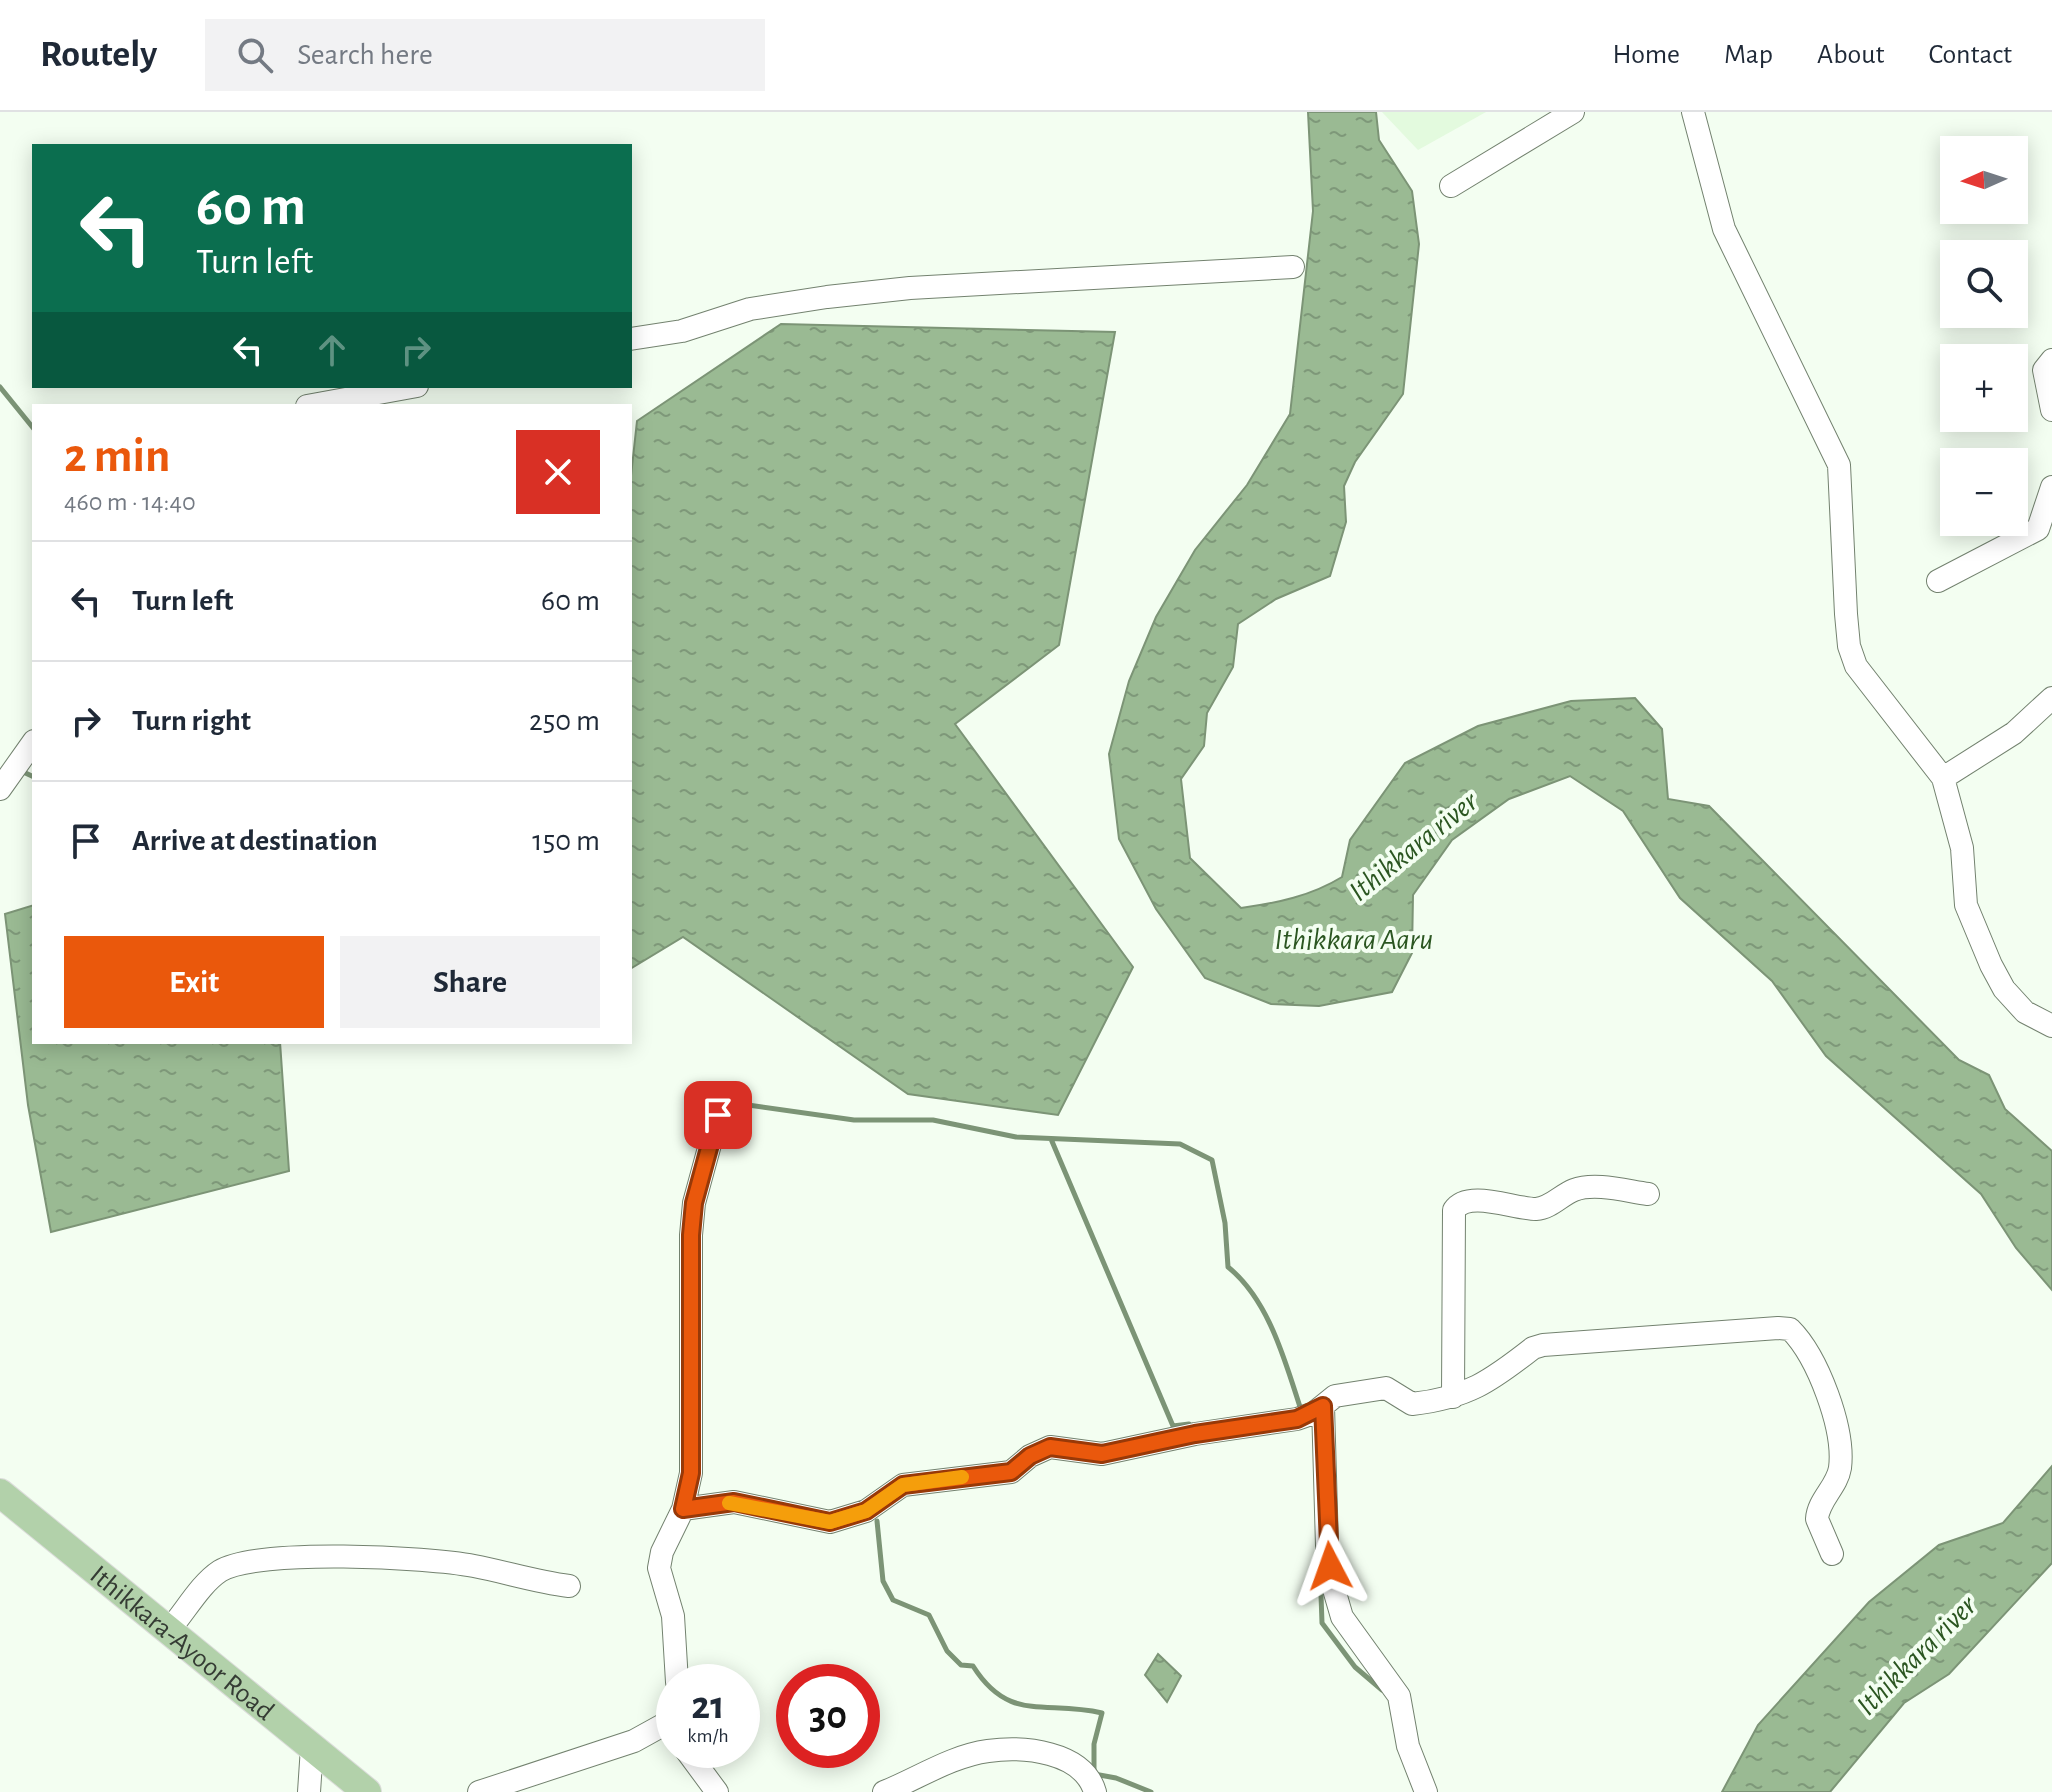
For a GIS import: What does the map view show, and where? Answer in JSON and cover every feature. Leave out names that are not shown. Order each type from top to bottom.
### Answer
[{"type":"main road","name":"Ithikkara-Ayoor Road","points":[[0,1493],[367,1792]]},
{"type":"street","points":[[1451,186],[1573,112]]},
{"type":"street","points":[[1693,112],[1724,229],[1839,465],[1846,614],[1849,646],[1856,666],[1943,778],[1955,813],[1966,905],[2004,989],[2025,1012],[2052,1026]]},
{"type":"street","points":[[632,339],[682,331],[750,309],[827,297],[910,288],[1293,267]]},
{"type":"street","points":[[2052,360],[2044,370],[2052,410]]},
{"type":"street","points":[[318,404],[406,388]]},
{"type":"street","points":[[1938,581],[2038,529],[2052,487]]},
{"type":"street","points":[[1943,778],[2014,733],[2052,698]]},
{"type":"street","points":[[0,789],[32,744]]},
{"type":"street","points":[[676,1664],[673,1616],[659,1568],[662,1552],[683,1509],[691,1473],[691,1235],[694,1203],[718,1115]]},
{"type":"street","points":[[1453,1397],[1454,1210],[1457,1205],[1468,1200],[1541,1208],[1572,1191],[1590,1187],[1648,1194]]},
{"type":"street","points":[[683,1509],[734,1502],[830,1522],[866,1511],[903,1485],[1011,1472],[1030,1456],[1050,1447],[1102,1454],[1195,1434],[1297,1419],[1335,1396],[1386,1388],[1412,1404],[1453,1397],[1478,1389],[1533,1348],[1543,1345],[1790,1329],[1811,1359],[1836,1421],[1840,1470],[1817,1519],[1832,1554]]},
{"type":"street","points":[[1323,1406],[1327,1546],[1333,1586],[1342,1617],[1399,1696],[1408,1746],[1426,1792]]},
{"type":"street","points":[[169,1630],[209,1580],[223,1569],[268,1559],[336,1558],[473,1566],[526,1581],[569,1586]]},
{"type":"street","points":[[479,1792],[634,1741],[656,1727]]},
{"type":"street","points":[[309,1792],[312,1747]]},
{"type":"street","points":[[884,1792],[948,1762],[988,1751],[1053,1755],[1075,1764],[1092,1781],[1095,1792]]},
{"type":"street","points":[[697,1768],[717,1792]]},
{"type":"shaded area","points":[[1382,112],[1486,112],[1418,150]]},
{"type":"water","name":"Ithikkara Aaru","points":[[1308,112],[1376,112],[1379,140],[1412,191],[1419,244],[1403,394],[1355,462],[1344,486],[1346,522],[1330,576],[1276,599],[1238,624],[1233,667],[1207,713],[1204,746],[1181,779],[1190,858],[1241,908],[1306,894],[1342,877],[1350,840],[1405,763],[1478,726],[1571,701],[1635,698],[1662,729],[1668,799],[1709,806],[1959,1060],[1989,1075],[2005,1109],[2052,1151],[2052,1290],[2016,1248],[1981,1194],[1826,1056],[1772,981],[1680,898],[1623,811],[1570,776],[1509,799],[1452,840],[1413,895],[1412,953],[1392,992],[1319,1006],[1271,1004],[1205,978],[1156,909],[1119,839],[1109,754],[1129,681],[1156,617],[1195,550],[1247,485],[1290,414],[1313,211]]},
{"type":"water","points":[[781,324],[1115,332],[1059,645],[955,724],[1133,967],[1058,1115],[908,1094],[683,937],[632,968],[632,467],[637,421]]},
{"type":"water","points":[[32,906],[32,1044],[280,1044],[289,1171],[51,1232],[28,1105],[5,914]]},
{"type":"water","name":"Ithikkara river","points":[[2052,1466],[2052,1563],[1949,1674],[1904,1703],[1830,1792],[1722,1792],[1758,1725],[1869,1602],[1939,1545],[2003,1523]]},
{"type":"water","points":[[1158,1654],[1181,1676],[1167,1702],[1145,1675]]},
{"type":"waterway","points":[[0,387],[32,427]]},
{"type":"waterway","points":[[19,770],[32,776]]},
{"type":"waterway","points":[[727,1102],[854,1120],[933,1120],[1016,1137],[1180,1144],[1212,1160],[1225,1223],[1228,1267],[1254,1296],[1265,1314],[1282,1352],[1301,1410]]},
{"type":"waterway","points":[[1051,1139],[1173,1426],[1189,1424]]},
{"type":"waterway","points":[[877,1521],[883,1581],[893,1600],[929,1615],[947,1651],[961,1665],[973,1666],[1000,1696],[1029,1706],[1102,1713],[1094,1744],[1094,1774],[1116,1778],[1151,1792]]},
{"type":"waterway","points":[[1320,1567],[1322,1623],[1355,1667],[1382,1690]]},
{"type":"slow traffic","points":[[729,1503],[830,1522],[853,1518],[903,1485],[962,1477]]},
{"type":"route","points":[[718,1115],[694,1203],[691,1235],[691,1473],[683,1509],[734,1502],[830,1522],[853,1518],[903,1485],[923,1480],[1011,1472],[1030,1456],[1050,1447],[1070,1447],[1085,1453],[1102,1454],[1195,1434],[1297,1419],[1323,1406],[1330,1566]]}]
